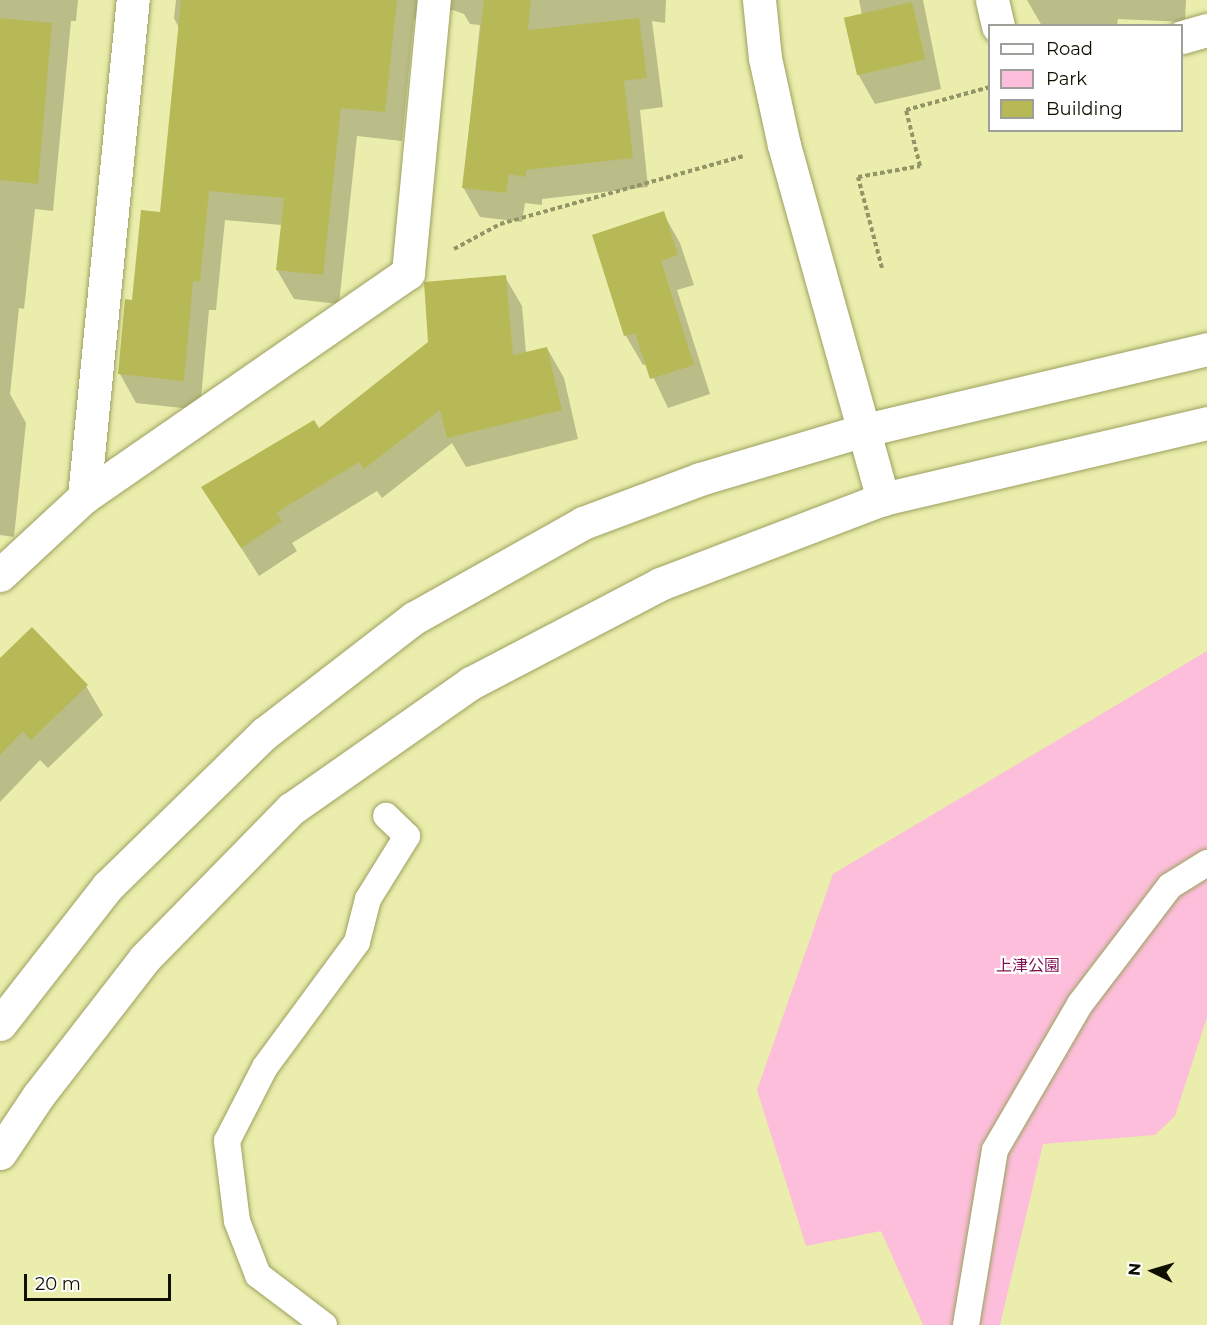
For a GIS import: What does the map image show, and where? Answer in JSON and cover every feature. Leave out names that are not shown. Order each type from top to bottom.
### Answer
[{"type":"street","points":[[84,497],[133,0]]},
{"type":"street","points":[[0,575],[84,497],[408,273],[434,0]]},
{"type":"street","points":[[759,0],[765,58],[784,145],[861,431],[883,498]]},
{"type":"street","points":[[992,0],[998,24]]},
{"type":"street","points":[[1183,37],[1207,30]]},
{"type":"street","points":[[0,1024],[117,878],[265,733],[414,618],[584,524],[700,479],[861,431],[1207,349]]},
{"type":"street","points":[[0,1153],[38,1096],[145,958],[291,809],[471,683],[660,584],[883,498],[1207,423]]},
{"type":"lane","points":[[324,1325],[258,1275],[237,1221],[227,1141],[265,1067],[357,942],[369,899],[407,836],[386,816]]},
{"type":"lane","points":[[966,1325],[995,1150],[1080,1004],[1170,886],[1207,863]]},
{"type":"path","points":[[882,268],[858,177],[920,166],[906,110],[988,88]]},
{"type":"path","points":[[408,273],[500,224],[784,145]]},
{"type":"green space","name":"上津公園","points":[[1207,651],[1207,1017],[1175,1116],[1155,1135],[1043,1144],[1000,1325],[923,1325],[881,1231],[806,1246],[757,1090],[833,874]]},
{"type":"building","points":[[181,0],[397,0],[385,112],[341,108],[323,275],[276,270],[284,198],[209,191],[200,282],[193,281],[184,381],[118,374],[125,299],[132,300],[141,210],[160,212]]},
{"type":"building","points":[[484,0],[531,0],[528,30],[639,18],[647,78],[624,81],[633,158],[526,170],[526,177],[509,174],[506,193],[462,188]]},
{"type":"building","points":[[912,2],[925,59],[857,75],[844,18]]},
{"type":"building","points":[[0,18],[52,23],[38,184],[0,180]]},
{"type":"building","points":[[664,211],[678,255],[661,261],[694,365],[650,379],[635,333],[624,336],[592,235]]},
{"type":"building","points":[[506,275],[513,355],[547,347],[562,410],[447,438],[440,410],[364,469],[359,462],[276,513],[282,521],[241,548],[201,487],[314,420],[319,428],[428,342],[424,282]]},
{"type":"building","points":[[32,627],[88,685],[31,740],[23,731],[0,755],[0,658]]}]
